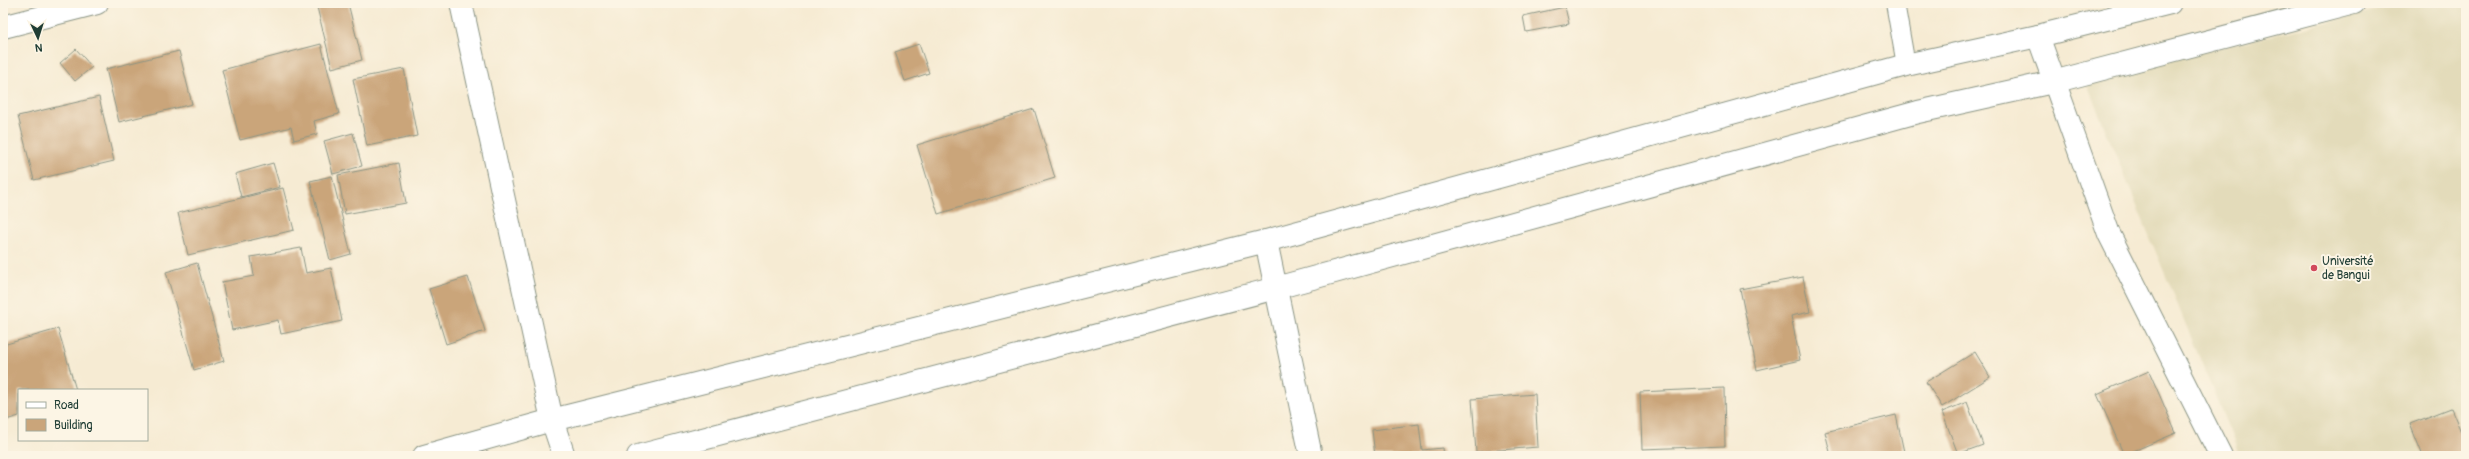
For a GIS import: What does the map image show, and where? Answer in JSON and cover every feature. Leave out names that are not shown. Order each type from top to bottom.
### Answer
[{"type":"street","points":[[3,27],[97,3]]},
{"type":"street","points":[[461,3],[552,420],[564,456]]},
{"type":"street","points":[[424,456],[552,420],[1266,241],[1906,65],[2038,36],[2170,3]]},
{"type":"street","points":[[638,456],[1276,288],[1918,112],[2053,82],[2354,3]]},
{"type":"street","points":[[2038,36],[2053,82],[2109,234],[2221,456]]},
{"type":"street","points":[[1266,241],[1310,456]]},
{"type":"lane","points":[[1895,3],[1906,65]]},
{"type":"shaded area","name":"Université de Bangui","points":[[2406,3],[2466,3],[2466,456],[2240,456],[2085,80]]},
{"type":"building","points":[[316,3],[348,3],[362,60],[332,68]]},
{"type":"building","points":[[1565,7],[1569,24],[1526,32],[1523,16]]},
{"type":"building","points":[[321,44],[339,114],[314,121],[317,134],[294,140],[291,127],[240,140],[222,70]]},
{"type":"building","points":[[919,44],[929,73],[905,81],[895,52]]},
{"type":"building","points":[[76,49],[92,67],[75,81],[60,63]]},
{"type":"building","points":[[179,51],[192,104],[119,122],[106,69]]},
{"type":"building","points":[[404,69],[417,136],[367,146],[353,79]]},
{"type":"building","points":[[99,97],[114,161],[34,180],[18,116]]},
{"type":"building","points":[[1034,109],[1055,178],[938,214],[917,145]]},
{"type":"building","points":[[353,133],[362,166],[333,174],[324,141]]},
{"type":"building","points":[[273,163],[280,187],[241,197],[235,174]]},
{"type":"building","points":[[399,163],[406,203],[345,214],[338,175]]},
{"type":"building","points":[[332,176],[351,254],[330,260],[310,181]]},
{"type":"building","points":[[283,188],[294,230],[188,255],[178,213]]},
{"type":"building","points":[[301,248],[306,273],[331,268],[342,321],[281,334],[278,320],[232,330],[222,282],[254,276],[251,257]]},
{"type":"building","points":[[197,263],[224,361],[194,370],[166,272]]},
{"type":"building","points":[[468,277],[485,331],[446,344],[429,289]]},
{"type":"building","points":[[1803,277],[1810,312],[1791,316],[1800,360],[1757,370],[1740,289]]},
{"type":"building","points":[[58,329],[76,389],[18,389],[18,416],[3,421],[3,345]]},
{"type":"building","points":[[1975,352],[1990,377],[1942,407],[1926,382]]},
{"type":"building","points":[[2149,371],[2176,433],[2124,455],[2097,394]]},
{"type":"building","points":[[1724,388],[1725,446],[1642,449],[1640,392]]},
{"type":"building","points":[[1535,394],[1538,447],[1476,452],[1472,399]]},
{"type":"building","points":[[1967,402],[1983,445],[1958,454],[1942,412]]},
{"type":"building","points":[[2451,408],[2464,439],[2466,438],[2466,456],[2423,456],[2410,424]]},
{"type":"building","points":[[1896,415],[1904,452],[1888,456],[1831,456],[1825,432]]},
{"type":"building","points":[[1419,424],[1422,450],[1443,448],[1444,456],[1375,456],[1372,430]]},
{"type":"place","name":"Université de Bangui","points":[[2314,268]]}]
